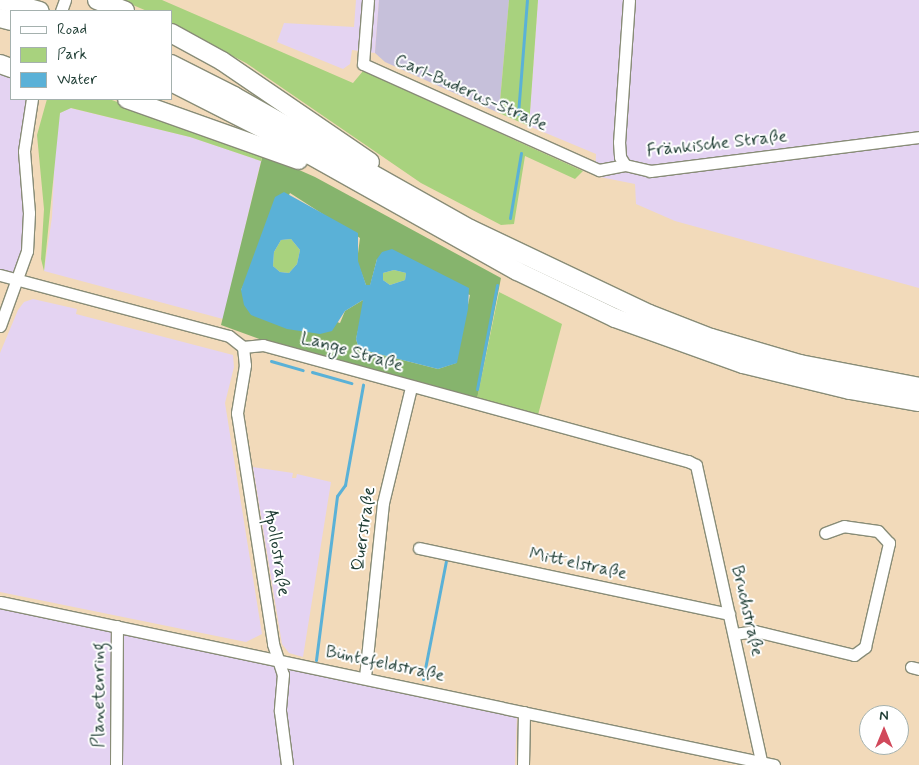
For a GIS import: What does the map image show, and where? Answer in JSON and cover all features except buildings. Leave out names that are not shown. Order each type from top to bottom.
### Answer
[{"type":"highway","points":[[0,0],[36,10]]},
{"type":"highway","points":[[97,0],[123,10]]},
{"type":"highway","points":[[172,35],[222,61],[347,144],[411,194]]},
{"type":"highway","points":[[172,65],[411,194],[478,233],[649,314],[711,338],[800,364],[919,387]]},
{"type":"highway","points":[[172,83],[271,133],[369,190],[517,271],[615,318],[743,364],[850,390],[919,402]]},
{"type":"highway","points":[[130,100],[263,144],[369,190]]},
{"type":"street","name":"Carl-Buderus-Straße","points":[[368,0],[363,64],[599,170],[625,165]]},
{"type":"street","name":"Fränkische Straße","points":[[628,0],[618,142],[620,157],[625,165],[650,171],[919,137]]},
{"type":"street","points":[[0,326],[19,280],[29,232],[24,151],[32,100]]},
{"type":"street","points":[[0,275],[229,336],[243,347]]},
{"type":"street","name":"Lange Straße","points":[[243,347],[262,346],[688,460],[696,466]]},
{"type":"street","name":"Apollostraße","points":[[243,347],[245,365],[237,413],[278,659],[283,674],[280,711],[287,765]]},
{"type":"street","name":"Querstraße","points":[[365,677],[383,504],[412,387]]},
{"type":"street","name":"Bruchstraße","points":[[696,466],[762,763]]},
{"type":"street","points":[[734,634],[755,631],[854,655],[865,647],[890,543],[878,531],[844,526],[825,533]]},
{"type":"street","name":"Mittelstraße","points":[[420,548],[729,614]]},
{"type":"street","name":"Büntefeldstraße","points":[[0,602],[365,677],[774,765]]},
{"type":"street","name":"Planetenring","points":[[116,765],[117,626]]},
{"type":"street","points":[[523,765],[524,712]]},
{"type":"shaded area","points":[[356,0],[379,0],[375,53],[352,50],[350,64],[343,69],[277,42],[284,23],[354,27]]},
{"type":"shaded area","points":[[379,0],[509,0],[499,113],[385,62],[375,53]]},
{"type":"shaded area","points":[[538,0],[919,0],[919,288],[675,221],[636,204],[635,184],[595,176],[596,154],[529,126]]},
{"type":"shaded area","points":[[0,64],[10,68],[10,100],[32,100],[27,116],[28,197],[19,280],[0,275]]},
{"type":"shaded area","points":[[70,108],[190,137],[261,161],[223,319],[44,271],[52,217],[56,128],[60,113]]},
{"type":"shaded area","points":[[33,299],[77,309],[76,314],[233,355],[234,367],[225,403],[262,634],[246,642],[0,592],[0,353],[18,310],[24,302]]},
{"type":"shaded area","points":[[253,467],[293,473],[292,478],[296,478],[297,474],[331,482],[303,657],[289,653],[282,644]]},
{"type":"shaded area","points":[[0,608],[517,715],[515,765],[0,765]]},
{"type":"green space","points":[[121,0],[162,0],[353,83],[363,71],[583,171],[575,179],[525,156],[514,224],[501,225],[421,183],[246,63],[172,25],[172,10],[145,10]]},
{"type":"green space","points":[[509,0],[538,0],[529,126],[499,113]]},
{"type":"green space","points":[[47,100],[112,100],[263,154],[261,161],[190,137],[71,108],[60,113],[44,271],[41,259],[44,209],[37,135]]},
{"type":"green space","points":[[263,154],[315,177],[501,278],[477,399],[270,343],[221,325]],"holes":[[[290,193],[360,238],[357,261],[366,285],[370,286],[377,259],[470,295],[456,363],[438,369],[359,349],[356,339],[365,301],[363,300],[345,311],[340,323],[241,290]]]},
{"type":"green space","points":[[291,239],[300,250],[297,264],[289,273],[280,272],[273,266],[274,252],[281,240]]},
{"type":"green space","points":[[394,270],[406,273],[405,280],[390,285],[383,280],[383,273]]},
{"type":"green space","points":[[499,292],[562,324],[538,415],[477,399]]},
{"type":"water","points":[[284,192],[358,233],[358,261],[366,285],[370,285],[377,259],[382,252],[392,249],[469,288],[468,309],[457,363],[438,369],[359,349],[356,339],[363,300],[345,311],[332,331],[320,334],[287,329],[251,315],[244,305],[241,290],[275,197]],"holes":[[[291,239],[300,250],[297,264],[289,273],[280,272],[273,266],[274,252],[281,240]],[[394,270],[406,273],[405,280],[390,285],[383,280],[383,273]]]},
{"type":"waterway","points":[[518,114],[527,0]]},
{"type":"waterway","points":[[510,218],[521,153]]},
{"type":"waterway","points":[[477,389],[497,285]]},
{"type":"waterway","points":[[271,361],[303,370]]},
{"type":"waterway","points":[[312,372],[351,383]]},
{"type":"waterway","points":[[316,660],[337,496],[345,485],[363,385]]},
{"type":"waterway","points":[[423,679],[446,561]]}]
